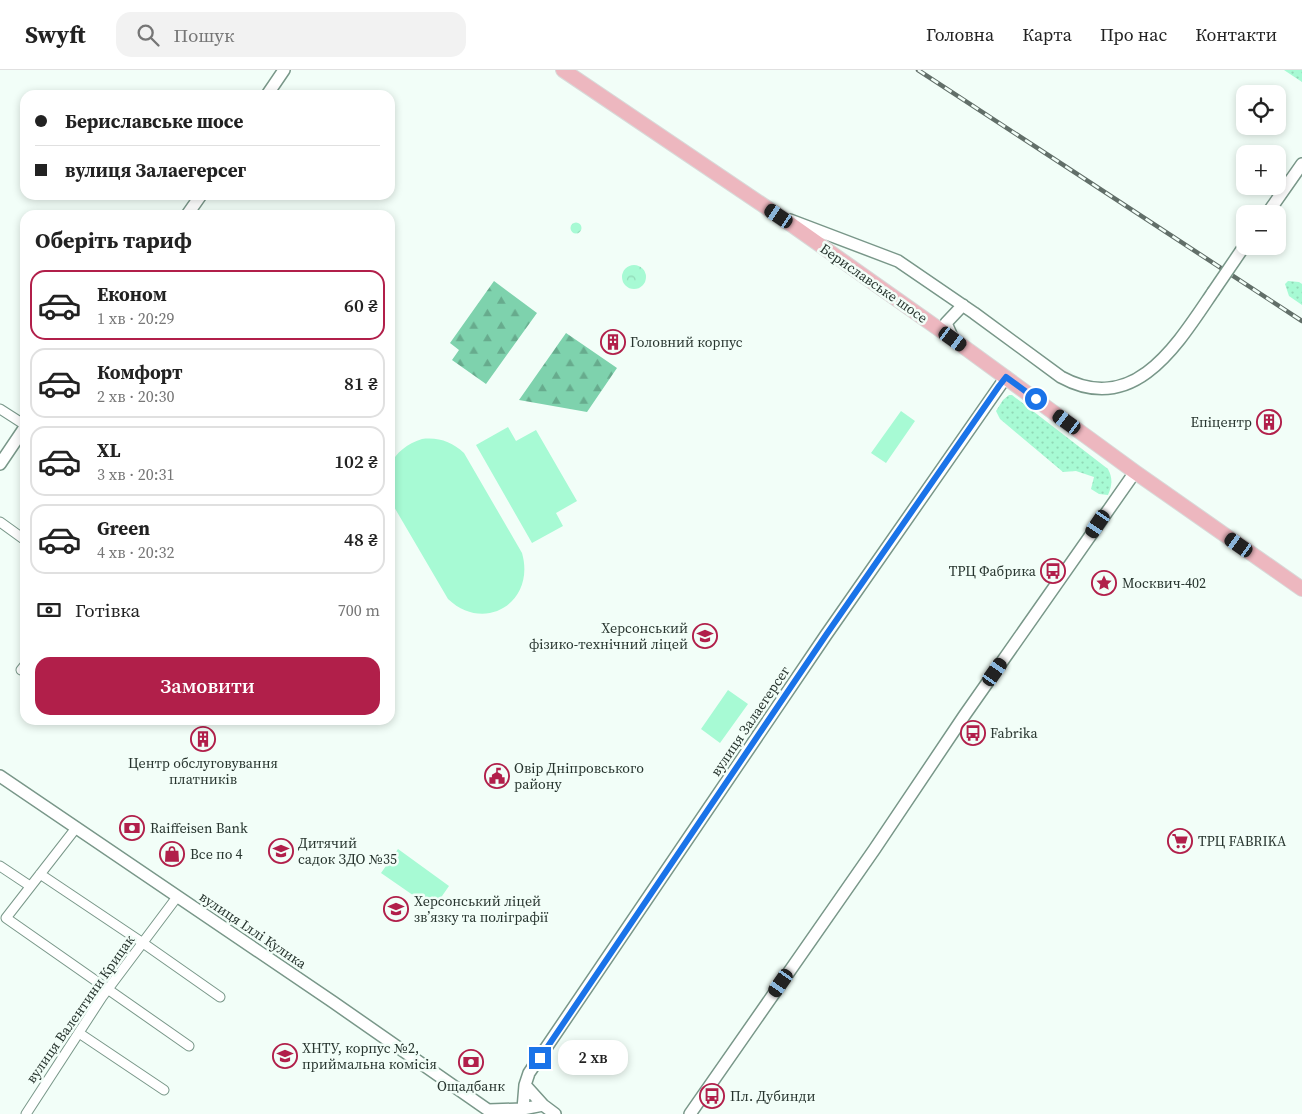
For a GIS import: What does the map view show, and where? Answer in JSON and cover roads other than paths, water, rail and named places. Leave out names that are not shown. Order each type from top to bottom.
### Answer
[{"type":"main road","points":[[270,90],[284,70]]},
{"type":"main road","name":"Бериславське шосе","points":[[563,70],[779,216],[1006,377],[1135,472],[1302,589]]},
{"type":"main road","points":[[1273,205],[1302,164]]},
{"type":"main road","points":[[779,216],[898,262],[963,305],[1061,377],[1089,389],[1113,389],[1126,385],[1156,364],[1189,328],[1238,255]]},
{"type":"main road","points":[[953,339],[946,323],[963,305]]},
{"type":"main road","name":"вулиця Залаегерсег","points":[[525,1086],[529,1073],[560,1027],[826,635],[1006,377]]},
{"type":"main road","points":[[0,464],[20,434]]},
{"type":"main road","points":[[690,1113],[874,850],[961,720],[1135,472]]},
{"type":"main road","name":"вулиця Іллі Кулика","points":[[0,776],[333,1002],[488,1112]]},
{"type":"main road","points":[[525,1086],[543,1105],[555,1114]]},
{"type":"main road","points":[[522,1111],[525,1086]]},
{"type":"main road","points":[[507,1112],[525,1086]]},
{"type":"main road","points":[[488,1112],[522,1111],[543,1105]]},
{"type":"street","points":[[0,409],[20,423]]},
{"type":"street","points":[[0,522],[20,536]]},
{"type":"street","points":[[76,828],[6,918],[189,1046]]},
{"type":"street","points":[[0,866],[30,886]]},
{"type":"street","points":[[40,874],[220,997]]},
{"type":"street","name":"вулиця Валентини Крицак","points":[[26,1114],[108,989],[177,897]]},
{"type":"street","points":[[78,1033],[164,1090]]},
{"type":"railway","points":[[918,70],[1302,321]]},
{"type":"place","name":"Головний корпус","points":[[613,342]]},
{"type":"place","name":"Епіцентр","points":[[1269,422]]},
{"type":"place","name":"ТРЦ Фабрика","points":[[1053,571]]},
{"type":"place","name":"Москвич-402","points":[[1104,583]]},
{"type":"place","name":"Херсонський фізико-технічний ліцей","points":[[705,636]]},
{"type":"place","name":"Fabrika","points":[[973,733]]},
{"type":"place","name":"Центр обслуговування платників","points":[[203,739]]},
{"type":"place","name":"Овір Дніпровського району","points":[[497,776]]},
{"type":"place","name":"Raiffeisen Bank","points":[[132,828]]},
{"type":"place","name":"ТРЦ FABRIKA","points":[[1180,841]]},
{"type":"place","name":"Дитячий садок ЗДО №35","points":[[281,851]]},
{"type":"place","name":"Все по 4","points":[[172,854]]},
{"type":"place","name":"Херсонський ліцей зв’язку та поліграфії","points":[[396,909]]},
{"type":"place","name":"ХНТУ, корпус №2, приймальна комісія","points":[[285,1056]]},
{"type":"place","name":"Ощадбанк","points":[[471,1062]]},
{"type":"place","name":"Пл. Дубинди","points":[[712,1096]]}]
